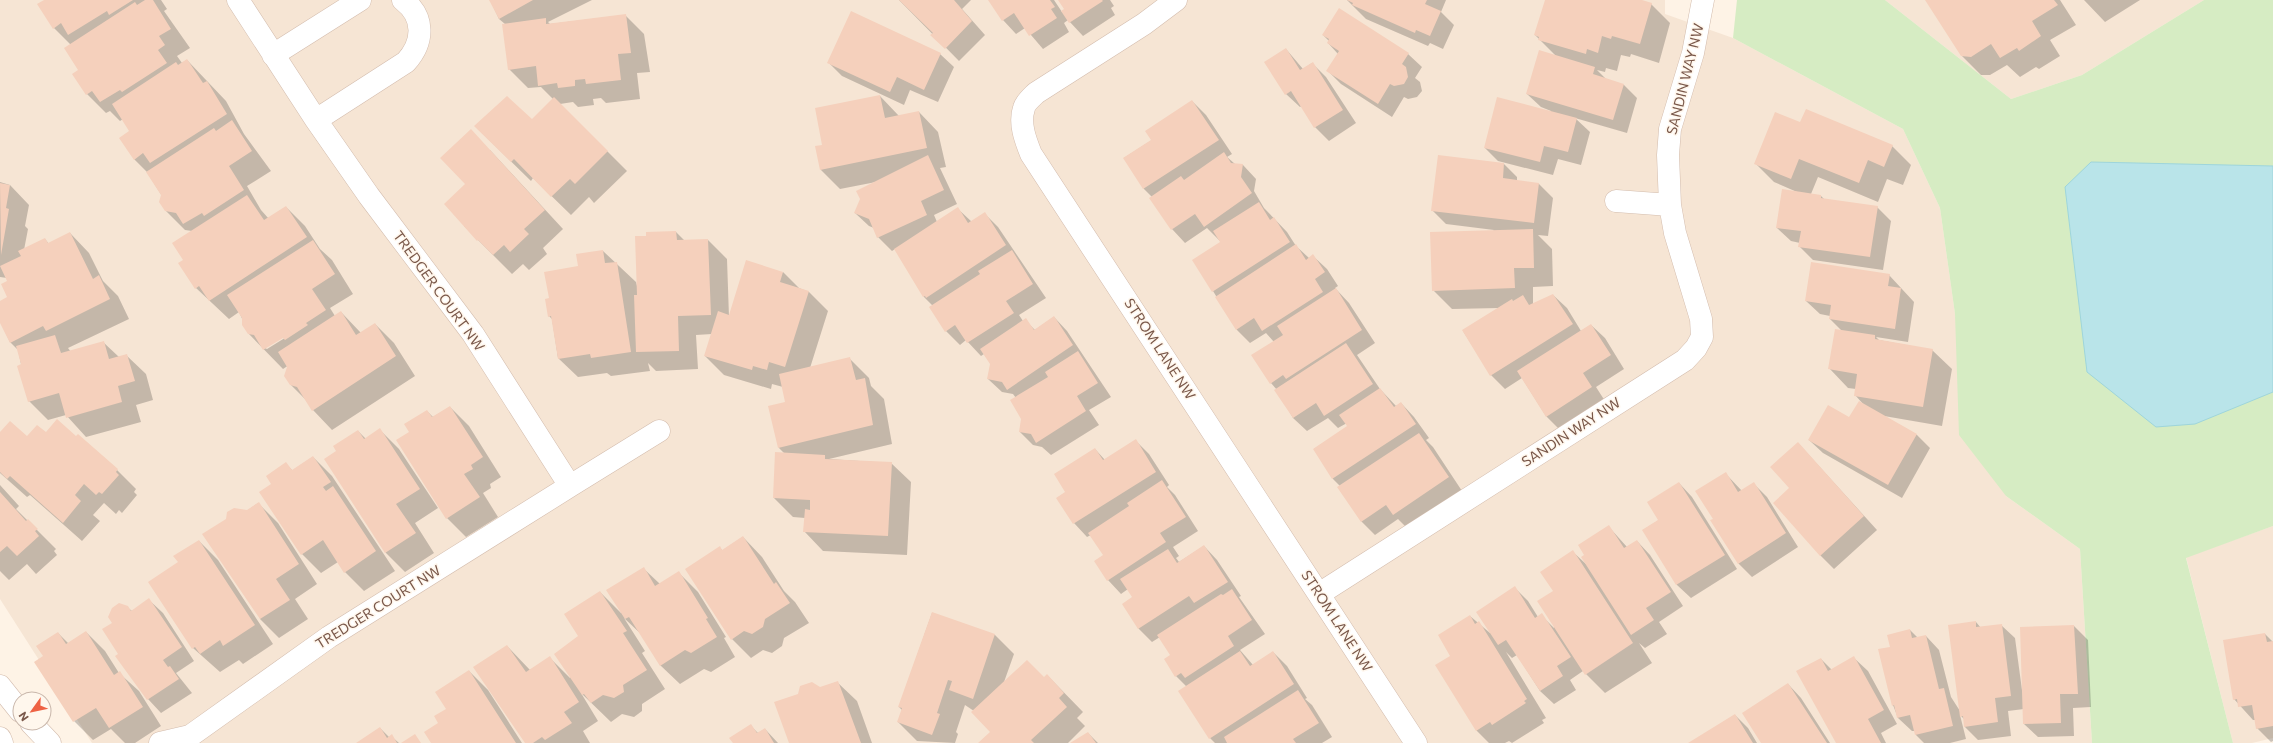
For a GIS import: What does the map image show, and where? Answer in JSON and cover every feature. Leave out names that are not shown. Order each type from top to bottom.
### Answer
[{"type":"street","name":"TREDGER COURT NW","points":[[238,0],[316,120],[368,196],[473,334],[570,486]]},
{"type":"street","points":[[274,55],[360,0]]},
{"type":"street","points":[[316,120],[406,62],[416,51],[420,36],[418,21],[412,7],[403,0]]},
{"type":"street","name":"STROM LANE NW","points":[[1176,0],[1144,24],[1036,93],[1024,106],[1022,123],[1024,137],[1031,154],[1416,743]]},
{"type":"street","name":"SANDIN WAY NW","points":[[1319,594],[1684,360],[1696,348],[1702,337],[1701,319],[1675,233],[1670,205],[1668,173],[1670,129],[1693,53],[1702,0]]},
{"type":"street","points":[[1616,202],[1670,205]]},
{"type":"street","name":"TREDGER COURT NW","points":[[160,743],[188,739],[329,637],[659,431]]},
{"type":"street","points":[[0,686],[12,701]]},
{"type":"street","points":[[39,731],[50,743]]},
{"type":"street","points":[[0,738],[2,743]]},
{"type":"shaded area","points":[[0,0],[1665,0],[1665,14],[1733,38],[1903,129],[1940,208],[1955,314],[2006,496],[2080,549],[2092,743],[92,743],[0,599]]},
{"type":"shaded area","points":[[1885,0],[2204,0],[2082,75],[2011,99]]},
{"type":"shaded area","points":[[2273,526],[2273,738],[2252,743],[2233,743],[2186,557]]},
{"type":"green space","points":[[1737,0],[1885,0],[2011,99],[2082,75],[2204,0],[2273,0],[2273,526],[2186,558],[2233,743],[2092,743],[2080,549],[2006,496],[1959,435],[1955,314],[1940,208],[1903,129],[1733,38]]},
{"type":"water","points":[[2091,162],[2273,166],[2273,392],[2195,424],[2156,427],[2087,372],[2065,187]]},
{"type":"building","points":[[44,0],[133,0],[109,15],[107,11],[68,35],[61,23],[53,29],[37,4]]},
{"type":"building","points":[[145,0],[153,0],[171,29],[159,36],[165,45],[158,50],[167,63],[122,92],[120,90],[100,102],[92,91],[86,95],[72,74],[78,70],[64,48],[135,2],[137,5]]},
{"type":"building","points":[[489,0],[533,0],[499,19]]},
{"type":"building","points":[[899,0],[954,0],[972,21],[945,49],[930,35],[933,33]]},
{"type":"building","points":[[988,0],[1050,0],[1055,7],[1051,9],[1057,18],[1029,36],[1014,13],[1002,21]]},
{"type":"building","points":[[1058,0],[1103,1],[1069,23],[1061,11],[1064,9]]},
{"type":"building","points":[[1347,0],[1427,0],[1425,4],[1441,11],[1430,36],[1416,30],[1415,33],[1352,5],[1353,3]]},
{"type":"building","points":[[1545,0],[1642,0],[1652,3],[1640,44],[1612,36],[1611,39],[1602,36],[1598,53],[1587,49],[1586,54],[1538,40],[1539,37],[1534,35]]},
{"type":"building","points":[[1925,0],[2054,0],[2058,5],[2032,21],[2041,36],[2019,51],[2017,48],[2000,58],[1991,44],[1971,57],[1961,56]]},
{"type":"building","points":[[1339,8],[1409,53],[1402,64],[1406,67],[1408,77],[1404,84],[1394,86],[1390,84],[1378,104],[1326,71],[1339,51],[1327,43],[1329,39],[1322,35]]},
{"type":"building","points":[[851,11],[941,53],[924,90],[897,77],[890,92],[827,63]]},
{"type":"building","points":[[626,14],[631,53],[618,54],[621,80],[586,84],[585,79],[575,80],[575,86],[558,88],[557,83],[538,86],[536,66],[508,70],[502,24],[546,18],[546,24]]},
{"type":"building","points":[[1286,48],[1300,70],[1313,62],[1343,110],[1314,128],[1291,91],[1285,95],[1264,62]]},
{"type":"building","points":[[1539,50],[1595,67],[1593,74],[1624,84],[1613,120],[1526,94]]},
{"type":"building","points":[[187,59],[203,83],[207,81],[227,114],[150,163],[143,153],[134,160],[119,138],[129,131],[112,104],[176,62],[178,65]]},
{"type":"building","points":[[880,95],[885,118],[919,111],[927,148],[820,170],[815,146],[822,145],[815,108]]},
{"type":"building","points":[[507,96],[532,119],[554,97],[608,151],[575,184],[570,179],[551,197],[514,159],[511,162],[474,126]]},
{"type":"building","points":[[1497,97],[1577,118],[1568,152],[1544,146],[1540,162],[1484,148]]},
{"type":"building","points":[[1192,100],[1219,140],[1143,189],[1123,158],[1151,140],[1145,131]]},
{"type":"building","points":[[1806,109],[1893,145],[1884,167],[1868,160],[1859,183],[1799,159],[1791,179],[1754,164],[1775,112],[1800,122]]},
{"type":"building","points":[[232,120],[252,151],[229,166],[244,190],[204,216],[202,213],[183,224],[176,213],[165,211],[159,202],[161,195],[146,172],[214,128],[216,131]]},
{"type":"building","points":[[471,129],[545,210],[524,229],[529,234],[510,252],[504,245],[493,255],[478,240],[477,241],[444,204],[465,184],[440,158]]},
{"type":"building","points":[[1224,152],[1231,163],[1243,164],[1241,177],[1252,193],[1204,227],[1195,214],[1171,230],[1149,198],[1181,176],[1184,180]]},
{"type":"building","points":[[928,155],[944,190],[921,201],[927,215],[877,238],[869,219],[854,213],[860,199],[856,191]]},
{"type":"building","points":[[1438,155],[1504,163],[1503,178],[1539,183],[1534,223],[1431,211]]},
{"type":"building","points":[[0,183],[10,185],[6,208],[9,209],[1,255]]},
{"type":"building","points":[[1782,189],[1821,195],[1821,198],[1878,206],[1870,257],[1798,247],[1801,231],[1776,228]]},
{"type":"building","points":[[247,195],[264,220],[286,206],[307,237],[209,301],[199,286],[195,289],[178,263],[183,260],[172,243]]},
{"type":"building","points":[[1259,202],[1270,220],[1274,217],[1290,242],[1212,292],[1192,260],[1220,242],[1213,231]]},
{"type":"building","points":[[958,207],[968,223],[985,212],[1006,245],[926,298],[925,296],[923,297],[894,249]]},
{"type":"building","points":[[1533,229],[1534,268],[1514,268],[1515,288],[1432,291],[1430,232]]},
{"type":"building","points":[[676,231],[677,240],[708,239],[711,315],[678,316],[679,351],[636,352],[634,295],[637,295],[635,236],[646,236],[646,232]]},
{"type":"building","points":[[70,232],[93,279],[99,275],[110,299],[46,331],[43,326],[10,343],[0,323],[0,301],[7,297],[1,284],[7,281],[0,266],[21,256],[18,251],[45,238],[48,243]]},
{"type":"building","points":[[313,240],[335,274],[312,289],[326,310],[306,323],[308,325],[285,340],[283,338],[263,350],[254,335],[248,334],[242,325],[242,318],[227,295]]},
{"type":"building","points":[[1296,244],[1306,260],[1313,254],[1325,272],[1315,279],[1323,292],[1262,331],[1254,318],[1236,330],[1215,297]]},
{"type":"building","points":[[603,250],[605,263],[617,262],[631,352],[591,358],[590,354],[558,359],[551,316],[548,317],[545,299],[549,298],[544,272],[578,266],[576,254]]},
{"type":"building","points":[[1012,250],[1033,284],[1006,301],[1014,313],[967,343],[955,325],[945,332],[929,307],[980,274],[978,271]]},
{"type":"building","points":[[746,260],[783,272],[780,282],[809,291],[785,367],[769,362],[767,370],[753,366],[752,370],[704,356],[718,311],[729,315]]},
{"type":"building","points":[[1811,262],[1890,274],[1888,286],[1901,288],[1895,329],[1829,319],[1831,305],[1805,301]]},
{"type":"building","points":[[1336,288],[1362,330],[1286,379],[1283,375],[1270,384],[1251,355],[1283,335],[1277,326]]},
{"type":"building","points":[[1553,294],[1573,324],[1490,376],[1462,330],[1512,299],[1513,301],[1523,295],[1529,305]]},
{"type":"building","points":[[341,311],[356,335],[375,323],[396,356],[312,411],[297,387],[290,385],[284,376],[287,367],[278,352]]},
{"type":"building","points":[[1054,316],[1073,345],[1007,390],[1002,382],[987,379],[990,364],[980,349],[1026,318],[1034,330]]},
{"type":"building","points":[[1591,324],[1611,355],[1583,373],[1592,387],[1546,417],[1517,371]]},
{"type":"building","points":[[1835,329],[1875,335],[1875,339],[1933,349],[1923,407],[1854,396],[1857,374],[1828,369]]},
{"type":"building","points":[[55,335],[61,353],[104,341],[109,359],[127,354],[135,381],[118,386],[122,402],[66,418],[59,393],[28,402],[17,366],[21,364],[16,346]]},
{"type":"building","points":[[1346,343],[1373,384],[1324,416],[1316,403],[1293,418],[1274,390]]},
{"type":"building","points":[[1078,351],[1098,383],[1077,396],[1086,411],[1036,443],[1031,434],[1019,432],[1021,419],[1010,400],[1048,377],[1045,372]]},
{"type":"building","points":[[850,357],[856,380],[865,378],[873,425],[778,448],[768,406],[785,402],[779,374]]},
{"type":"building","points":[[1380,388],[1394,407],[1401,402],[1416,424],[1332,479],[1313,449],[1347,426],[1339,415]]},
{"type":"building","points":[[1859,401],[1917,434],[1888,485],[1808,440],[1828,405],[1849,417]]},
{"type":"building","points":[[450,406],[483,457],[471,465],[473,469],[464,474],[480,497],[446,519],[396,440],[409,432],[404,424],[427,410],[432,417]]},
{"type":"building","points":[[57,419],[76,436],[78,434],[118,469],[116,472],[119,475],[102,494],[99,492],[96,495],[84,484],[75,495],[81,501],[63,523],[10,476],[7,479],[0,472],[0,432],[10,421],[27,436],[37,425],[46,432]]},
{"type":"building","points":[[380,428],[420,489],[396,504],[416,533],[385,553],[324,459],[336,451],[333,446],[358,430],[364,439]]},
{"type":"building","points":[[1419,433],[1449,477],[1393,515],[1386,505],[1361,522],[1337,487]]},
{"type":"building","points":[[1136,439],[1156,472],[1073,524],[1056,498],[1065,492],[1054,474],[1095,448],[1103,460]]},
{"type":"building","points":[[1798,442],[1864,516],[1820,556],[1773,503],[1789,488],[1770,467]]},
{"type":"building","points":[[775,452],[825,455],[825,459],[892,462],[888,536],[803,532],[805,509],[810,510],[810,500],[773,498]]},
{"type":"building","points":[[313,456],[331,482],[323,487],[326,491],[333,486],[376,551],[344,573],[323,540],[301,555],[259,492],[271,484],[266,476],[286,462],[292,470]]},
{"type":"building","points":[[1726,472],[1738,492],[1754,482],[1786,533],[1738,564],[1710,520],[1713,519],[1695,491]]},
{"type":"building","points":[[1162,480],[1186,517],[1160,533],[1166,542],[1107,581],[1094,561],[1103,555],[1088,533],[1129,506],[1127,503]]},
{"type":"building","points":[[1679,482],[1725,555],[1676,585],[1642,530],[1658,520],[1647,502]]},
{"type":"building","points":[[0,492],[26,521],[28,519],[38,529],[35,531],[39,536],[17,556],[7,546],[0,552]]},
{"type":"building","points":[[259,502],[299,564],[276,579],[290,600],[260,619],[202,534],[226,519],[227,512],[234,508],[247,510]]},
{"type":"building","points":[[1609,525],[1624,548],[1637,540],[1671,592],[1646,608],[1654,620],[1631,635],[1581,557],[1584,555],[1578,545]]},
{"type":"building","points":[[743,536],[774,584],[776,582],[790,603],[765,619],[763,627],[752,634],[744,631],[731,640],[685,569],[720,546],[722,550]]},
{"type":"building","points":[[199,540],[255,625],[223,646],[220,640],[200,654],[195,647],[192,649],[148,582],[178,562],[173,556]]},
{"type":"building","points":[[1204,545],[1228,582],[1194,603],[1189,596],[1138,629],[1122,604],[1132,597],[1120,579],[1168,549],[1177,563]]},
{"type":"building","points":[[1573,550],[1633,643],[1585,675],[1537,601],[1553,591],[1540,572]]},
{"type":"building","points":[[644,567],[655,586],[679,571],[708,618],[706,619],[717,637],[691,653],[685,650],[660,666],[629,617],[625,619],[606,590]]},
{"type":"building","points":[[1515,586],[1535,618],[1542,613],[1571,657],[1557,666],[1563,676],[1540,691],[1506,640],[1498,645],[1476,612]]},
{"type":"building","points":[[1232,589],[1252,620],[1228,636],[1234,646],[1185,678],[1181,673],[1175,677],[1164,659],[1170,655],[1157,635],[1221,594],[1223,595]]},
{"type":"building","points":[[600,591],[627,631],[623,633],[647,670],[623,685],[624,692],[614,698],[603,695],[591,703],[584,694],[582,695],[554,654],[578,636],[564,614]]},
{"type":"building","points":[[149,598],[182,647],[163,660],[168,667],[170,666],[179,679],[147,700],[115,656],[118,654],[102,629],[112,623],[108,617],[112,608],[119,603],[128,606],[131,611]]},
{"type":"building","points":[[932,612],[995,634],[973,699],[949,690],[952,681],[948,680],[937,713],[940,714],[932,735],[897,722],[902,708],[898,707]]},
{"type":"building","points":[[1470,615],[1475,624],[1479,621],[1527,699],[1524,701],[1526,703],[1492,725],[1490,722],[1476,731],[1435,665],[1450,656],[1438,635]]},
{"type":"building","points":[[1976,621],[1976,627],[2002,624],[2011,696],[1995,698],[1998,722],[1964,727],[1963,716],[1960,717],[1948,625]]},
{"type":"building","points":[[2074,625],[2078,694],[2060,694],[2061,723],[2023,724],[2020,627]]},
{"type":"building","points":[[1910,629],[1912,638],[1926,635],[1939,689],[1944,688],[1953,726],[1915,735],[1910,715],[1897,718],[1894,705],[1892,706],[1878,649],[1890,647],[1887,635]]},
{"type":"building","points":[[86,631],[114,675],[120,671],[143,707],[109,728],[96,708],[73,722],[34,662],[43,656],[36,646],[58,632],[66,644]]},
{"type":"building","points":[[2265,633],[2267,642],[2273,641],[2273,726],[2256,729],[2252,705],[2238,707],[2237,699],[2233,700],[2223,640]]},
{"type":"building","points":[[507,645],[526,672],[550,656],[579,702],[564,712],[572,723],[545,740],[542,737],[533,743],[525,743],[473,667]]},
{"type":"building","points":[[1240,651],[1250,666],[1273,651],[1294,684],[1209,739],[1178,691]]},
{"type":"building","points":[[1854,656],[1884,710],[1868,719],[1881,743],[1836,743],[1796,671],[1821,658],[1828,671]]},
{"type":"building","points":[[1027,660],[1044,677],[1047,674],[1064,693],[1059,698],[1067,707],[1031,740],[1034,743],[978,743],[990,732],[971,712]]},
{"type":"building","points":[[469,670],[516,743],[431,743],[424,732],[438,723],[434,716],[446,709],[435,692]]},
{"type":"building","points":[[838,681],[861,743],[789,743],[774,702],[798,694],[800,686],[812,682],[820,687]]},
{"type":"building","points":[[1788,683],[1827,743],[1761,743],[1742,713]]},
{"type":"building","points":[[1298,690],[1319,723],[1293,739],[1296,743],[1227,743],[1224,737]]},
{"type":"building","points":[[1735,714],[1753,743],[1688,743]]},
{"type":"building","points":[[751,724],[757,733],[765,728],[774,743],[733,743],[729,738]]},
{"type":"building","points":[[380,727],[387,738],[392,734],[397,743],[356,743]]},
{"type":"building","points":[[1088,732],[1096,743],[1070,743]]},
{"type":"building","points":[[415,734],[421,743],[401,743]]}]
